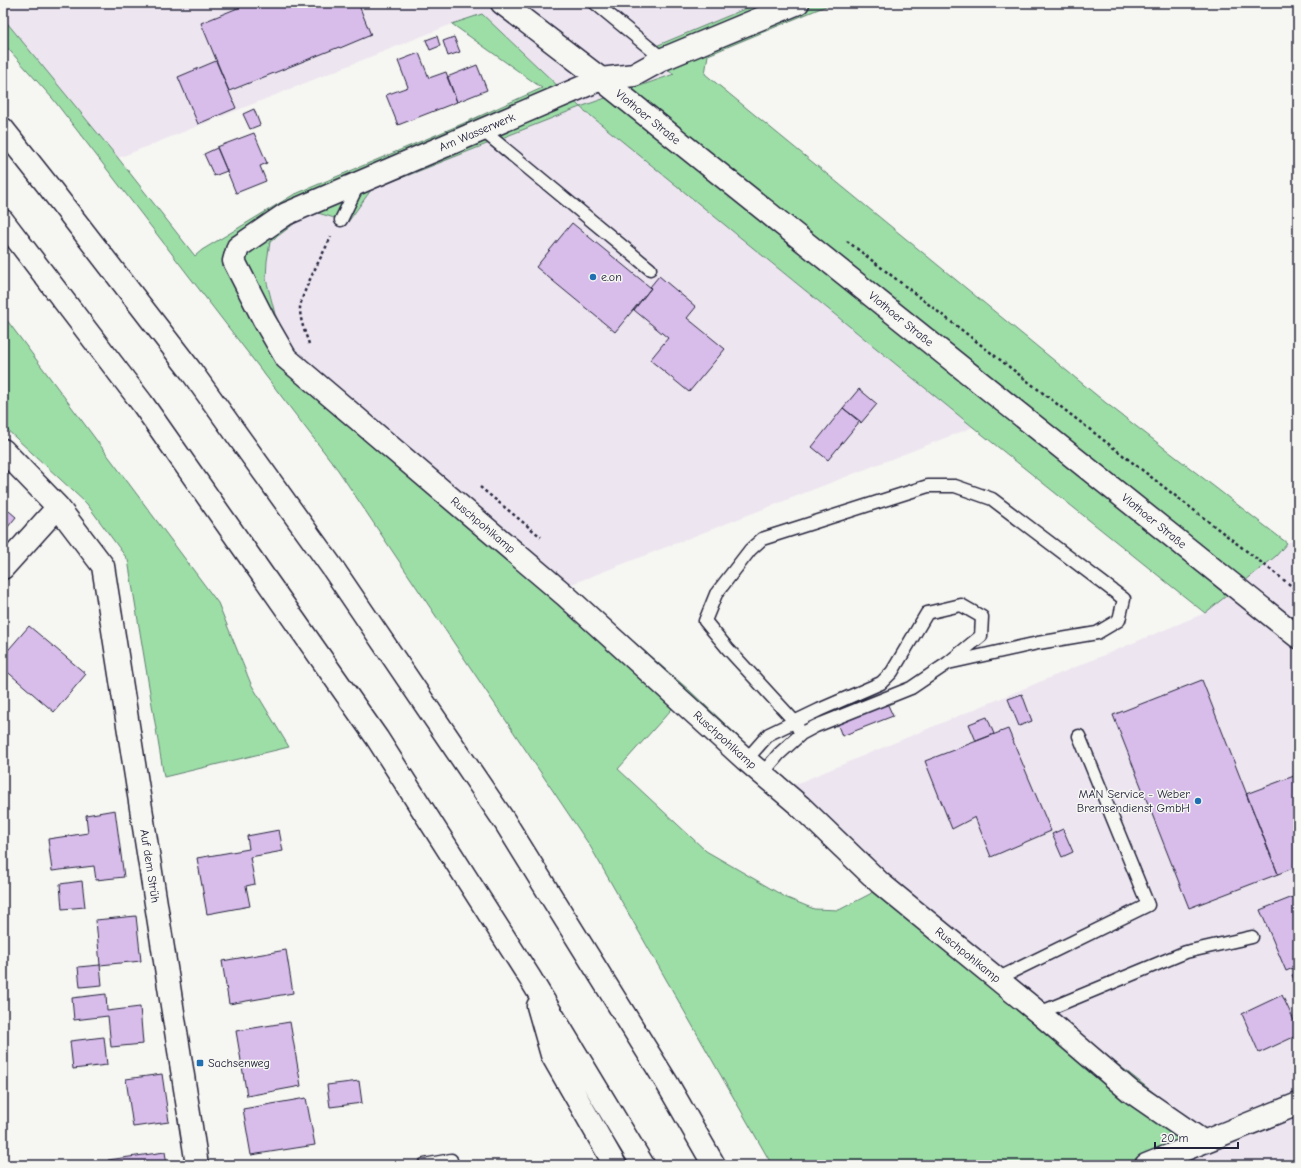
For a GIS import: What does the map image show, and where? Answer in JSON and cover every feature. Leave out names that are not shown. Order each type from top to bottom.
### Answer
[{"type":"main road","name":"Vlothoer Straße","points":[[502,3],[601,79],[1298,637]]},
{"type":"main road","name":"Am Wasserwerk","points":[[264,320],[234,260],[238,247],[286,214],[601,79],[634,75],[664,59],[798,3]]},
{"type":"main road","points":[[3,129],[192,371],[332,567],[505,822],[667,1083],[714,1165]]},
{"type":"main road","points":[[3,221],[142,403],[377,738],[530,978],[643,1165]]},
{"type":"main road","name":"Ruschpohlkamp","points":[[264,320],[286,358],[566,596],[754,767],[800,806],[880,883],[1039,1013],[1130,1091],[1204,1142]]},
{"type":"main road","points":[[3,450],[58,506],[3,568]]},
{"type":"main road","name":"Auf dem Strüh","points":[[58,506],[103,566],[197,1165]]},
{"type":"main road","points":[[530,978],[552,1055],[615,1165]]},
{"type":"main road","points":[[1146,1165],[1298,1104]]},
{"type":"lane","points":[[595,3],[664,59]]},
{"type":"lane","points":[[482,130],[650,269]]},
{"type":"lane","points":[[341,220],[359,182]]},
{"type":"lane","points":[[801,734],[795,722],[728,649],[705,621],[716,594],[750,550],[762,539],[928,486],[955,486],[992,499],[1124,599],[1119,620],[1097,632],[1038,643],[948,663]]},
{"type":"lane","points":[[961,605],[982,617],[981,636],[948,663],[912,688],[823,723],[801,734],[779,754],[754,767],[769,734],[881,683],[892,672],[927,613],[961,605]]},
{"type":"lane","points":[[997,979],[1148,905],[1079,736]]},
{"type":"lane","points":[[1039,1013],[1186,952],[1252,937]]},
{"type":"lane","points":[[424,1165],[451,1160]]},
{"type":"path","points":[[311,347],[302,325],[300,306],[306,289],[332,234],[341,220]]},
{"type":"path","points":[[847,241],[1298,591]]},
{"type":"path","points":[[474,482],[541,537]]},
{"type":"shaded area","points":[[3,3],[759,3],[644,51],[674,73],[580,107],[973,427],[569,585],[293,352],[275,314],[266,279],[270,242],[311,211],[348,222],[371,190],[579,107],[482,14],[452,24],[118,158],[3,18]]},
{"type":"shaded area","points":[[1298,539],[1298,1165],[1182,1165],[1180,1135],[886,881],[791,786],[1205,613],[1276,556],[1287,543]]},
{"type":"green space","points":[[759,3],[833,3],[708,55],[705,74],[1106,403],[1287,543],[1276,556],[1205,613],[973,427],[580,107],[674,74],[644,51]]},
{"type":"green space","points":[[482,14],[580,107],[371,190],[348,222],[311,211],[270,242],[266,279],[275,314],[293,352],[569,585],[689,690],[791,786],[886,881],[1187,1119],[1180,1135],[1182,1165],[772,1165],[590,846],[338,470],[53,99],[3,43],[3,18],[118,158],[195,256],[202,250],[293,195],[462,124],[542,88],[452,24]],"holes":[[[679,701],[879,885],[870,894],[839,910],[814,909],[787,898],[706,851],[618,769]]]},
{"type":"green space","points":[[3,315],[218,603],[251,684],[289,747],[164,777],[128,560],[87,504],[3,426]]},
{"type":"building","points":[[250,3],[358,3],[371,35],[229,91],[201,23]]},
{"type":"building","points":[[437,36],[440,46],[430,50],[426,40]]},
{"type":"building","points":[[454,37],[460,52],[448,56],[443,41]]},
{"type":"building","points":[[419,53],[429,78],[446,72],[457,102],[398,125],[386,95],[408,87],[398,61]]},
{"type":"building","points":[[216,61],[236,108],[198,124],[178,77]]},
{"type":"building","points":[[477,65],[487,90],[457,102],[447,77]]},
{"type":"building","points":[[254,109],[260,125],[250,129],[243,114]]},
{"type":"building","points":[[254,133],[267,163],[260,166],[266,181],[236,193],[217,147]]},
{"type":"building","points":[[217,148],[227,171],[214,176],[204,154]]},
{"type":"building","name":"e.on","points":[[572,223],[651,288],[615,332],[536,267]]},
{"type":"building","name":"e.on","points":[[659,276],[696,307],[687,318],[725,349],[689,392],[650,360],[668,338],[634,310]]},
{"type":"building","points":[[859,389],[877,404],[861,423],[843,408]]},
{"type":"building","points":[[843,408],[860,421],[828,460],[812,447]]},
{"type":"building","points":[[3,506],[16,517],[3,533]]},
{"type":"building","points":[[29,626],[86,674],[54,712],[3,668],[3,656]]},
{"type":"building","name":"MAN Service - Weber Bremsendienst GmbH","points":[[1202,680],[1278,874],[1189,908],[1113,715]]},
{"type":"building","points":[[1022,694],[1032,721],[1019,726],[1008,699]]},
{"type":"building","points":[[887,703],[893,716],[842,736],[837,723]]},
{"type":"building","points":[[987,717],[994,734],[976,741],[969,724]]},
{"type":"building","points":[[1008,729],[1051,831],[991,857],[975,817],[952,829],[925,761]]},
{"type":"building","points":[[1294,776],[1298,786],[1298,866],[1278,874],[1246,794]]},
{"type":"building","points":[[115,810],[124,877],[96,880],[94,866],[52,871],[48,839],[88,833],[86,815]]},
{"type":"building","points":[[1063,829],[1073,852],[1062,857],[1052,834]]},
{"type":"building","points":[[279,830],[283,851],[250,857],[255,884],[246,886],[250,906],[207,914],[197,858],[249,849],[247,836]]},
{"type":"building","points":[[82,881],[85,907],[62,909],[60,884]]},
{"type":"building","points":[[1298,895],[1298,966],[1286,971],[1260,910]]},
{"type":"building","points":[[136,916],[141,961],[100,965],[96,920]]},
{"type":"building","points":[[286,950],[293,993],[229,1004],[222,961]]},
{"type":"building","points":[[100,965],[102,985],[80,987],[78,967]]},
{"type":"building","points":[[1298,973],[1298,989],[1292,975]]},
{"type":"building","points":[[106,994],[107,1011],[140,1007],[143,1044],[111,1047],[108,1016],[74,1020],[72,998]]},
{"type":"building","points":[[1282,995],[1298,1029],[1298,1035],[1259,1053],[1242,1014]]},
{"type":"building","points":[[290,1022],[301,1086],[247,1096],[236,1031]]},
{"type":"building","points":[[104,1037],[107,1065],[73,1069],[70,1041]]},
{"type":"building","points":[[162,1074],[169,1122],[133,1127],[126,1079]]},
{"type":"building","points":[[359,1081],[362,1103],[330,1107],[327,1085]]},
{"type":"building","points":[[306,1098],[315,1145],[251,1155],[243,1109]]},
{"type":"building","points":[[165,1152],[167,1165],[109,1165],[108,1160]]},
{"type":"place","name":"e.on","points":[[593,277]]},
{"type":"place","name":"MAN Service - Weber Bremsendienst GmbH","points":[[1198,801]]},
{"type":"place","name":"Sachsenweg","points":[[200,1063]]}]
